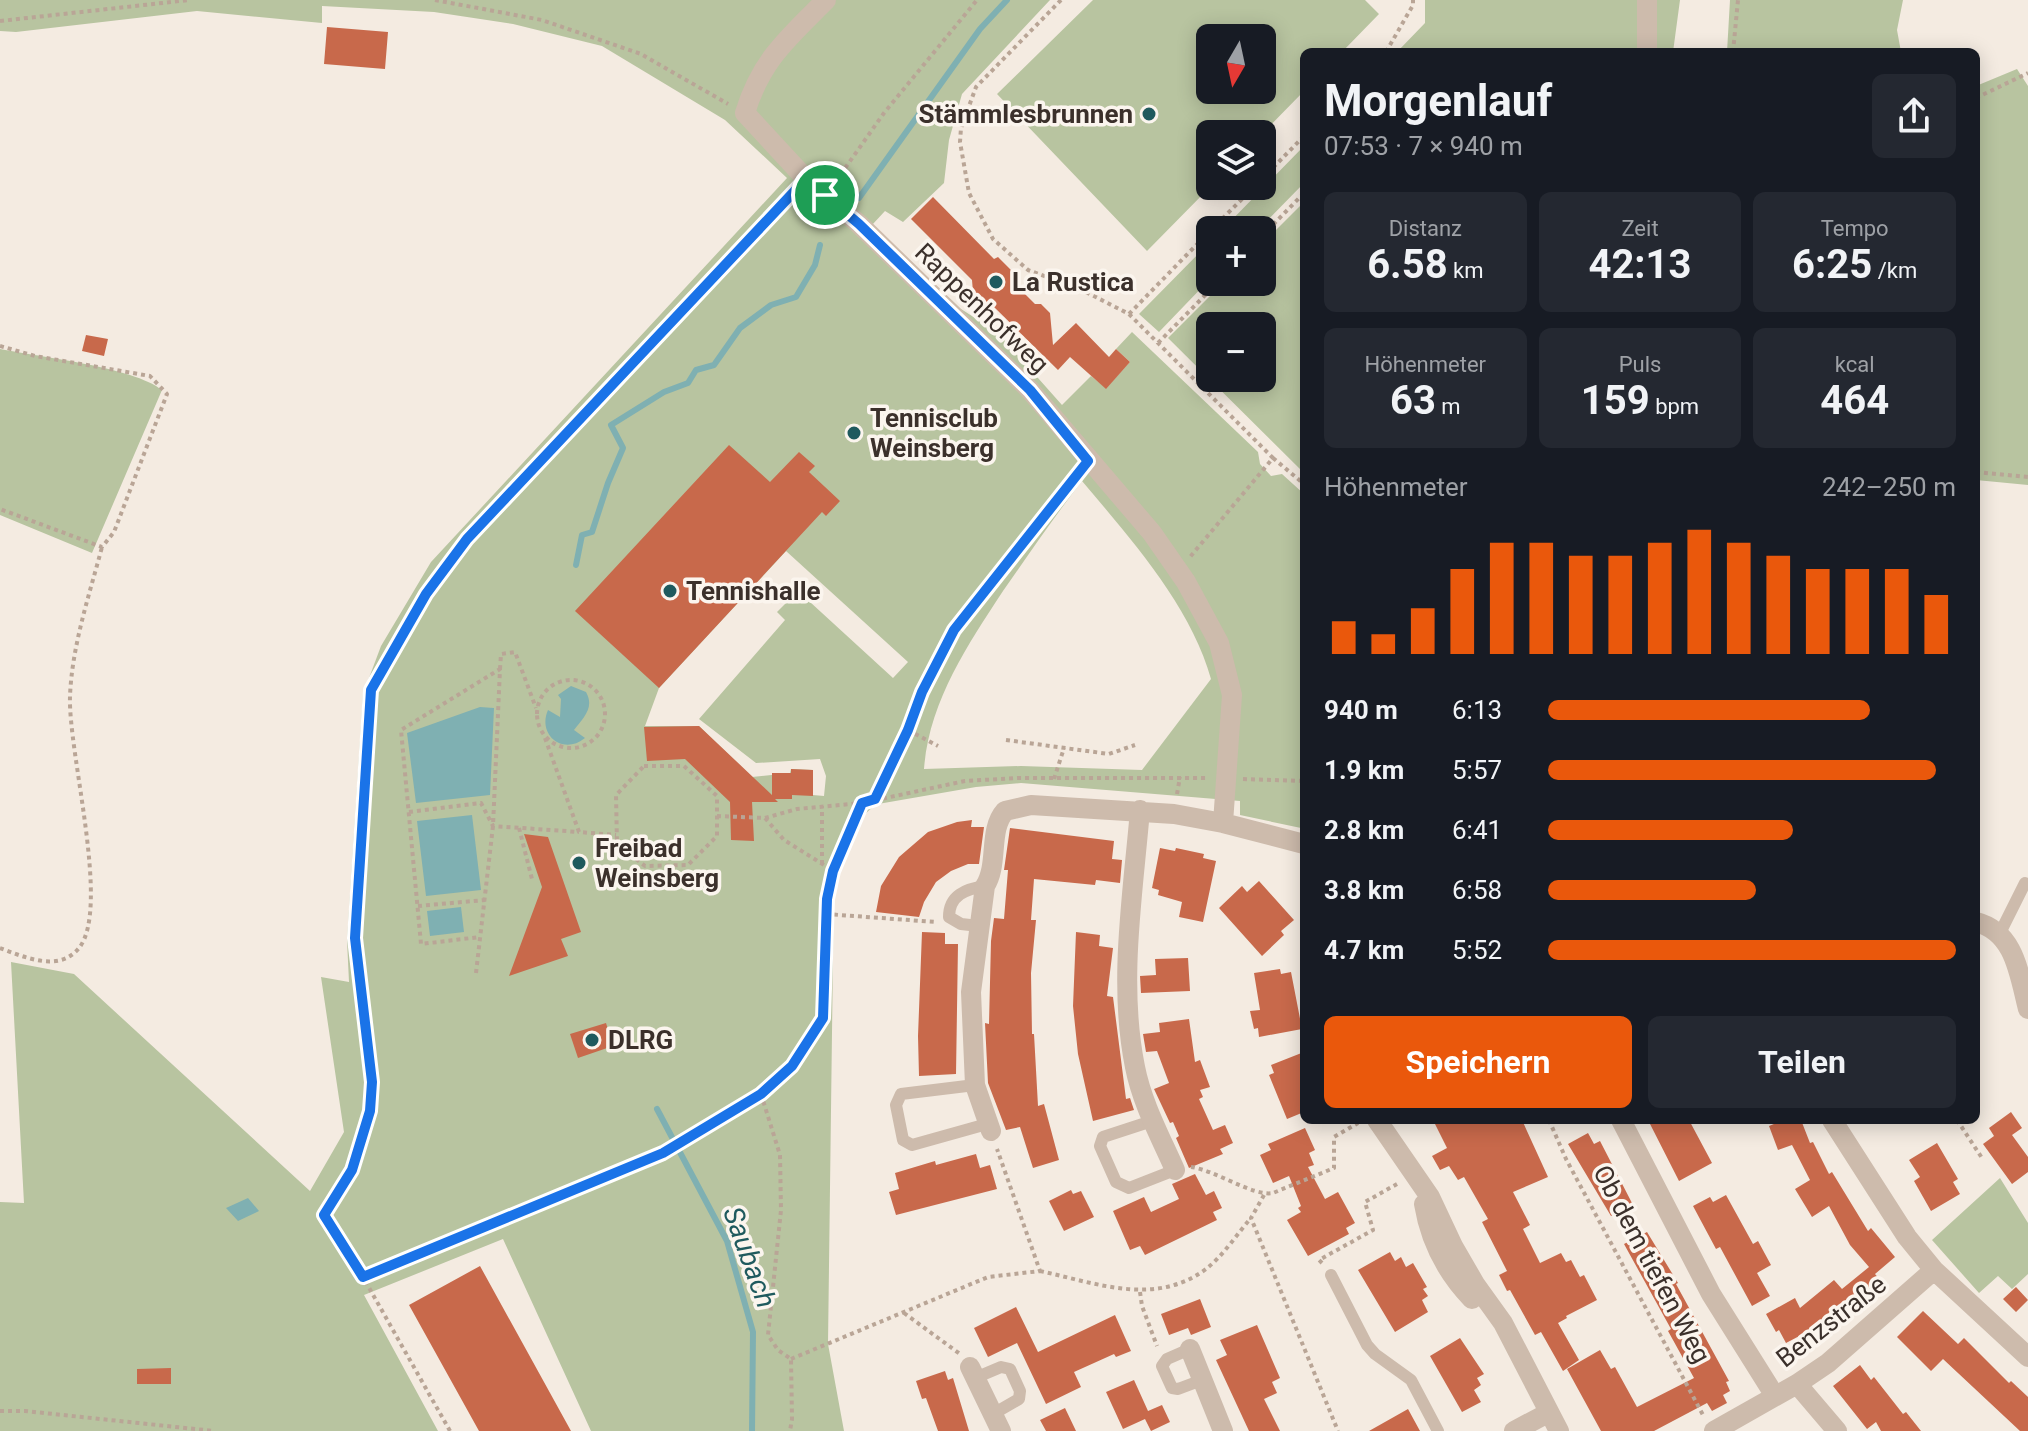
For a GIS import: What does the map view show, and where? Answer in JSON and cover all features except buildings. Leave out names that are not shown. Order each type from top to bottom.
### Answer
[{"type":"street","points":[[745,113],[754,84],[775,51],[826,0]]},
{"type":"street","points":[[1647,0],[1647,48]]},
{"type":"street","name":"Rappenhofweg","points":[[745,113],[806,179],[1030,390],[1152,533],[1178,571],[1219,643],[1232,695],[1223,823]]},
{"type":"street","points":[[989,1128],[975,1085],[971,992],[985,886],[991,876],[998,823],[1005,811],[1031,805],[1140,810],[1223,823],[1300,843]]},
{"type":"street","points":[[1140,810],[1127,980],[1135,1068],[1152,1121],[1175,1170]]},
{"type":"street","points":[[1980,924],[2000,933],[2012,951],[2028,1009]]},
{"type":"street","points":[[1380,1124],[1418,1177],[1475,1284],[1520,1353],[1554,1422],[1514,1431]]},
{"type":"street","name":"Ob dem tiefen Weg","points":[[1623,1124],[1711,1294],[1775,1396]]},
{"type":"street","points":[[1835,1124],[1907,1237],[1934,1270],[2028,1357]]},
{"type":"street","name":"Benzstraße","points":[[1709,1424],[1775,1396],[1828,1363],[1934,1270]]},
{"type":"street","points":[[1190,1349],[1223,1431]]},
{"type":"street","points":[[972,1373],[997,1422]]},
{"type":"street","points":[[1797,1384],[1837,1431]]},
{"type":"lane","points":[[2000,933],[2025,883]]},
{"type":"lane","points":[[979,926],[961,924],[949,917],[955,898],[969,888],[985,886]]},
{"type":"lane","points":[[975,1085],[901,1094],[896,1105],[903,1140],[912,1145],[989,1128]]},
{"type":"lane","points":[[1152,1121],[1103,1137],[1100,1146],[1116,1182],[1129,1188],[1175,1170]]},
{"type":"lane","points":[[1331,1275],[1367,1345],[1411,1380],[1438,1431]]},
{"type":"lane","points":[[1190,1349],[1162,1366],[1172,1388],[1178,1389],[1202,1380]]},
{"type":"lane","points":[[972,1373],[1001,1367],[1010,1369],[1020,1391],[1019,1399],[997,1422]]},
{"type":"path","points":[[0,21],[189,0]]},
{"type":"path","points":[[435,0],[542,20],[641,54],[745,113]]},
{"type":"path","points":[[825,195],[884,113],[977,0]]},
{"type":"path","points":[[1061,0],[976,87],[961,128],[960,142],[969,193],[993,239],[1028,270],[1080,289],[1129,314],[1273,458],[1300,481]]},
{"type":"path","points":[[1388,48],[1413,0]]},
{"type":"path","points":[[1733,48],[1738,0]]},
{"type":"path","points":[[1980,96],[2028,73]]},
{"type":"path","points":[[1276,165],[1300,140]]},
{"type":"path","points":[[450,1431],[363,1277],[324,1215],[352,1170],[370,1111],[372,1082],[355,938],[371,690],[426,594],[467,539],[806,179]]},
{"type":"path","points":[[1276,222],[1300,197]]},
{"type":"path","points":[[1226,216],[1241,200]]},
{"type":"path","points":[[1129,314],[1196,246]]},
{"type":"path","points":[[1158,343],[1204,296]]},
{"type":"path","points":[[0,346],[35,356],[150,376],[167,394],[114,532],[102,547],[78,638],[70,697],[92,894],[85,937],[78,950],[65,959],[38,962],[0,948]]},
{"type":"path","points":[[1178,571],[1273,458]]},
{"type":"path","points":[[875,799],[908,730],[922,692],[954,630],[1088,461]]},
{"type":"path","points":[[1980,472],[2028,477]]},
{"type":"path","points":[[0,509],[102,547]]},
{"type":"path","points":[[476,973],[493,826],[501,654],[515,652],[536,708],[539,728],[579,832]]},
{"type":"path","points":[[480,937],[421,944],[401,730],[500,669]]},
{"type":"path","points":[[536,708],[546,690],[554,684],[570,680],[594,689],[604,705],[603,725],[591,742],[572,748],[561,747],[544,736]]},
{"type":"path","points":[[908,730],[938,746]]},
{"type":"path","points":[[1006,740],[1109,754],[1135,745]]},
{"type":"path","points":[[1054,779],[1064,748]]},
{"type":"path","points":[[644,766],[684,766],[717,796],[717,836],[688,865],[645,866],[617,844],[616,835],[616,795],[644,766]]},
{"type":"path","points":[[717,816],[765,818],[797,809],[862,803],[965,781],[1300,781]]},
{"type":"path","points":[[409,812],[481,803],[493,826]]},
{"type":"path","points":[[363,1277],[663,1153],[761,1094],[792,1066],[823,1018],[826,914],[833,871],[862,803]]},
{"type":"path","points":[[822,806],[822,864]]},
{"type":"path","points":[[765,818],[784,840],[833,871]]},
{"type":"path","points":[[493,826],[616,835]]},
{"type":"path","points":[[519,828],[532,879]]},
{"type":"path","points":[[418,906],[485,900]]},
{"type":"path","points":[[826,914],[932,923],[949,917]]},
{"type":"path","points":[[761,1094],[780,1155],[781,1210],[768,1335],[778,1350],[791,1359]]},
{"type":"path","points":[[791,1359],[988,1277],[1040,1271],[1140,1292],[1166,1289],[1207,1268],[1251,1218],[1264,1195],[1334,1168],[1334,1137],[1356,1124]]},
{"type":"path","name":"Ob dem tiefen Weg","points":[[1551,1124],[1566,1159],[1709,1424]]},
{"type":"path","points":[[1960,1124],[1982,1158]]},
{"type":"path","points":[[989,1128],[1040,1271]]},
{"type":"path","points":[[1175,1170],[1198,1168],[1264,1195]]},
{"type":"path","points":[[1331,1275],[1319,1260],[1373,1230],[1365,1202],[1418,1177]]},
{"type":"path","points":[[1251,1218],[1338,1431]]},
{"type":"path","points":[[1140,1292],[1142,1306],[1164,1362]]},
{"type":"path","points":[[904,1313],[957,1350],[972,1373]]},
{"type":"path","points":[[790,1431],[791,1359]]},
{"type":"path","points":[[0,1411],[214,1431]]},
{"type":"green space","points":[[0,0],[1050,0],[962,94],[949,140],[944,183],[903,222],[885,211],[872,225],[961,309],[997,332],[1062,405],[1091,376],[1106,388],[1130,362],[1116,349],[1132,332],[1258,452],[1260,464],[1271,476],[1282,474],[1300,490],[1300,828],[1240,815],[1240,801],[1021,783],[976,787],[878,804],[862,818],[834,877],[828,1344],[844,1431],[591,1431],[503,1239],[364,1295],[438,1431],[0,1431],[0,1202],[24,1203],[11,962],[74,974],[310,1191],[344,1132],[321,977],[349,982],[347,940],[363,694],[381,646],[431,562],[787,178],[725,120],[602,46],[513,24],[434,12],[322,6],[322,23],[197,11],[16,32],[0,31]],"holes":[[[1082,481],[1139,549],[1189,625],[1211,679],[1142,770],[1021,766],[924,769],[933,721],[964,654],[1003,591]],[[786,551],[908,662],[893,678],[798,591],[777,612],[785,620],[699,719],[756,763],[820,759],[826,776],[824,796],[813,795],[813,770],[791,769],[790,773],[752,777],[699,726],[645,726],[659,688]]]},
{"type":"green space","name":"Stämmlesbrunnen","points":[[1093,0],[1365,0],[1379,14],[1346,48],[1300,48],[1300,95],[1276,120],[1196,120],[1197,200],[1147,251],[997,94]]},
{"type":"green space","points":[[1425,0],[1680,0],[1674,48],[1401,48],[1425,23]]},
{"type":"green space","points":[[1730,0],[1903,0],[1897,30],[1900,48],[1727,48]]},
{"type":"green space","points":[[2017,69],[2028,86],[2028,485],[1980,480],[1980,84]]},
{"type":"green space","points":[[1300,150],[1300,187],[1272,216],[1236,216],[1251,200],[1276,200],[1276,175]]},
{"type":"green space","points":[[1300,206],[1300,469],[1222,392],[1276,392],[1276,312],[1196,312],[1196,366],[1168,338],[1210,296],[1276,296],[1276,230]]},
{"type":"green space","points":[[1196,256],[1196,294],[1159,332],[1139,314]]},
{"type":"green space","points":[[0,349],[109,369],[162,390],[92,553],[0,515]]},
{"type":"green space","points":[[2000,1178],[2028,1223],[2028,1274],[2012,1289],[1998,1276],[1979,1293],[1932,1240]]},
{"type":"water","points":[[571,686],[586,692],[589,703],[587,712],[574,730],[585,738],[568,745],[549,735],[546,719],[548,710],[560,717],[561,699],[558,695]]},
{"type":"water","points":[[480,707],[494,708],[490,795],[416,803],[407,733]]},
{"type":"water","points":[[472,815],[481,890],[426,896],[417,821]]},
{"type":"water","points":[[461,907],[464,932],[430,936],[427,911]]},
{"type":"water","points":[[248,1198],[259,1211],[238,1221],[226,1208]]},
{"type":"waterway","name":"Saubach","points":[[859,198],[980,29],[1007,0]]},
{"type":"waterway","name":"Saubach","points":[[576,565],[582,535],[592,532],[623,448],[611,425],[664,392],[688,383],[696,370],[714,365],[740,328],[771,305],[796,297],[815,265],[820,245]]},
{"type":"waterway","name":"Saubach","points":[[657,1109],[727,1241],[753,1332],[752,1431]]},
{"type":"place","name":"Stämmlesbrunnen","points":[[1149,114]]},
{"type":"place","name":"La Rustica","points":[[996,282]]},
{"type":"place","name":"Tennisclub Weinsberg","points":[[854,433]]},
{"type":"place","name":"Tennishalle","points":[[670,591]]},
{"type":"place","name":"Freibad Weinsberg","points":[[579,863]]},
{"type":"place","name":"DLRG","points":[[592,1040]]},
{"type":"route","points":[[806,179],[825,195],[859,224],[1030,390],[1088,461],[954,630],[922,692],[908,730],[875,799],[862,803],[833,871],[827,899],[823,1018],[792,1066],[761,1094],[663,1153],[363,1277],[324,1215],[352,1170],[370,1111],[372,1082],[355,938],[371,690],[426,594],[467,539],[806,179]]}]
